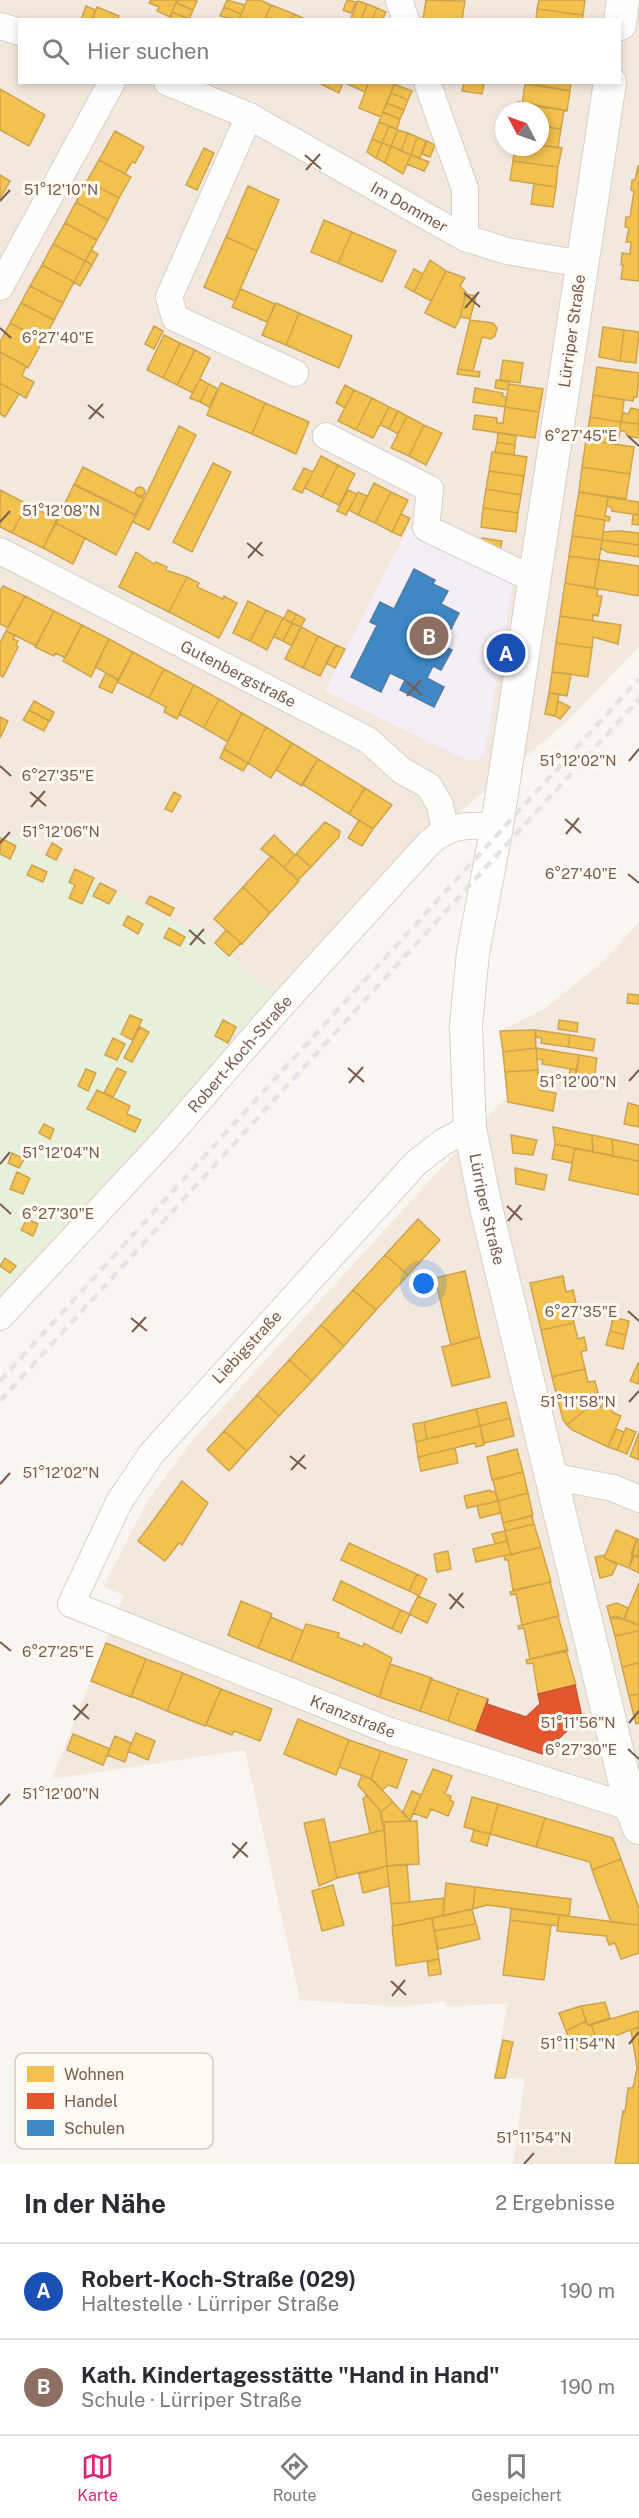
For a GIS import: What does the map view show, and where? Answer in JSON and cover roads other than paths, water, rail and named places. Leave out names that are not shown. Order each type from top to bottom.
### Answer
[{"type":"street","points":[[399,0],[405,18]]},
{"type":"street","points":[[621,18],[623,0]]},
{"type":"street","points":[[0,26],[18,31]]},
{"type":"street","points":[[0,287],[111,84]]},
{"type":"street","name":"Im Dommer","points":[[172,84],[249,116],[465,238],[507,251],[582,264]]},
{"type":"street","points":[[429,84],[465,189],[465,238]]},
{"type":"street","name":"Lürriper Straße","points":[[610,84],[497,826],[473,953],[466,1019],[470,1128],[497,1259],[636,1815]]},
{"type":"street","points":[[249,116],[169,297],[175,318],[295,372]]},
{"type":"street","points":[[326,436],[430,489],[426,528],[535,580]]},
{"type":"street","name":"Gutenbergstraße","points":[[0,551],[368,740],[401,770],[429,786],[440,805],[445,830]]},
{"type":"street","points":[[445,830],[462,826],[497,826]]},
{"type":"street","name":"Robert-Koch-Straße","points":[[0,1317],[164,1141],[280,1007],[445,830]]},
{"type":"street","name":"Liebigstraße","points":[[71,1604],[119,1502],[152,1453],[416,1163],[443,1142],[470,1128]]},
{"type":"street","points":[[551,1476],[613,1488],[639,1499]]},
{"type":"street","name":"Kranzstraße","points":[[71,1604],[390,1731],[636,1815]]},
{"type":"railway","points":[[0,1381],[639,679]]},
{"type":"railway","points":[[0,1401],[639,699]]},
{"type":"place","name":"Kath. Kindertagesstätte \"Hand in Hand\"","points":[[429,636]]},
{"type":"place","name":"Robert-Koch-Straße (029)","points":[[506,653]]}]
